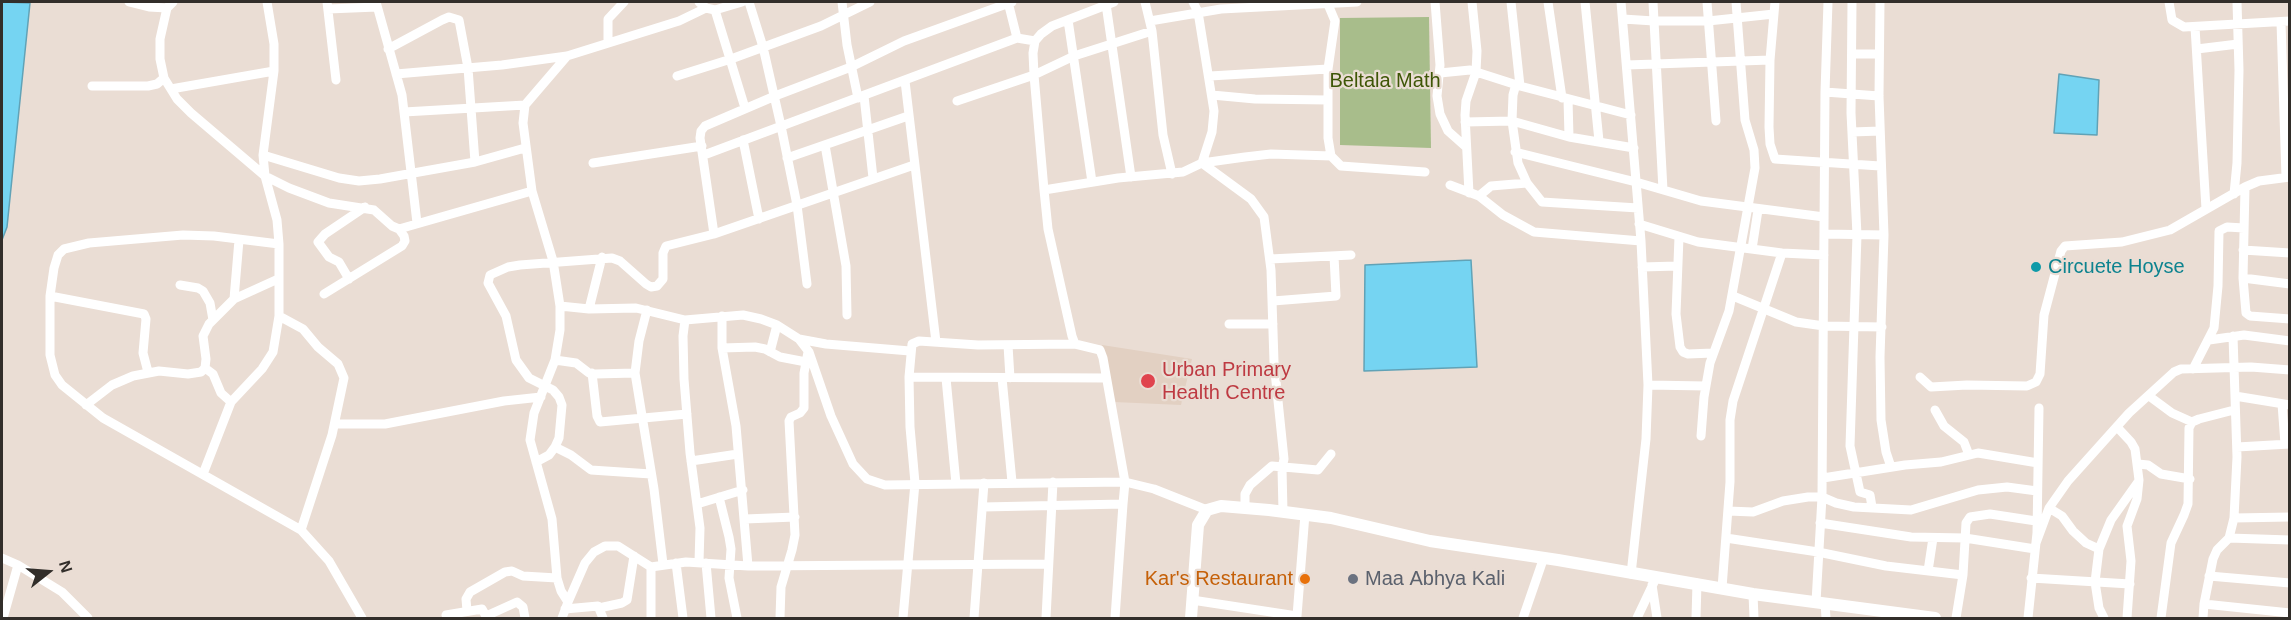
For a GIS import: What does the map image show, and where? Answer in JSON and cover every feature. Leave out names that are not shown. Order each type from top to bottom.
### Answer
[{"type":"main road","points":[[1191,618],[1196,534],[1200,519],[1207,510],[1221,506],[1331,518],[1430,542],[1544,557],[1631,574],[1654,581],[1697,583],[1753,594],[1935,618]]},
{"type":"street","points":[[129,2],[149,7],[170,5],[160,39],[160,59],[165,78],[171,89],[191,113],[265,176],[329,203],[374,210],[392,226],[399,229],[404,236],[405,241],[402,246],[324,294]]},
{"type":"street","points":[[203,474],[231,402],[262,369],[273,352],[278,334],[277,220],[265,176],[263,155],[274,71],[274,44],[267,2]]},
{"type":"street","points":[[608,42],[608,19],[624,2]]},
{"type":"street","points":[[396,74],[567,56],[679,21],[706,7],[742,2]]},
{"type":"street","points":[[749,2],[775,96],[797,205],[807,284]]},
{"type":"street","points":[[842,2],[851,67],[861,97],[868,130],[873,178]]},
{"type":"street","points":[[677,76],[763,47],[843,16],[870,2]]},
{"type":"street","points":[[714,234],[701,131],[705,126],[851,67],[904,41],[1010,2],[1017,38]]},
{"type":"street","points":[[1145,2],[1151,26],[1160,116],[1172,174]]},
{"type":"street","points":[[1193,2],[1198,12],[1210,76],[1215,122],[1202,163]]},
{"type":"street","points":[[957,101],[1034,75],[1074,56],[1111,44],[1151,26],[1198,12],[1258,4],[1357,2]]},
{"type":"street","points":[[1435,2],[1440,73],[1437,96],[1440,114],[1448,131],[1466,147]]},
{"type":"street","points":[[1472,2],[1477,51],[1476,72],[1467,101],[1465,122],[1466,147],[1474,195]]},
{"type":"street","points":[[1511,2],[1518,85],[1513,95],[1512,121],[1515,152],[1521,173],[1527,183],[1542,202],[1638,208]]},
{"type":"street","points":[[1548,2],[1565,98],[1569,137]]},
{"type":"street","points":[[1585,2],[1599,141]]},
{"type":"street","points":[[1622,2],[1641,241],[1648,385],[1646,439],[1631,574]]},
{"type":"street","points":[[1653,2],[1663,190]]},
{"type":"street","points":[[1707,2],[1716,121]]},
{"type":"street","points":[[1701,436],[1706,386],[1713,353],[1733,296],[1755,159],[1744,120],[1736,2]]},
{"type":"street","points":[[1775,2],[1770,60],[1770,135],[1774,159],[1880,166]]},
{"type":"street","points":[[1826,618],[1821,602],[1818,552],[1822,497],[1824,92],[1828,2]]},
{"type":"street","points":[[1852,2],[1852,132],[1857,235],[1850,446],[1860,492],[1870,495],[1872,507]]},
{"type":"street","points":[[1881,2],[1878,54],[1884,235],[1881,420],[1891,467]]},
{"type":"street","points":[[1920,377],[1930,387],[2027,386],[2036,382],[2040,374],[2044,315],[2061,251],[2065,246],[2122,242],[2148,237],[2170,230],[2259,181],[2288,177],[2285,21],[2184,27],[2172,20],[2169,2]]},
{"type":"street","points":[[2234,194],[2237,163],[2239,25],[2237,2]]},
{"type":"street","points":[[1075,344],[1060,289],[1048,229],[1032,52],[1035,41],[1041,34],[1094,5],[1110,3],[1111,44],[1131,177]]},
{"type":"street","points":[[1328,3],[1335,21],[1328,69],[1328,138],[1331,156],[1341,166],[1425,171]]},
{"type":"street","points":[[336,81],[328,5],[377,4],[404,112],[417,223]]},
{"type":"street","points":[[706,7],[731,59],[745,108]]},
{"type":"street","points":[[1623,19],[1708,21],[1774,14]]},
{"type":"street","points":[[388,49],[442,20],[454,17],[459,20],[468,68],[475,162]]},
{"type":"street","points":[[1068,20],[1092,182]]},
{"type":"street","points":[[2195,27],[2206,209]]},
{"type":"street","points":[[593,163],[703,151],[743,140],[1017,38],[1035,41]]},
{"type":"street","points":[[2197,49],[2238,44]]},
{"type":"street","points":[[1853,54],[1878,54]]},
{"type":"street","points":[[565,610],[557,578],[552,519],[531,440],[531,427],[555,360],[560,330],[560,306],[553,261],[532,191],[523,123],[525,105],[567,56]]},
{"type":"street","points":[[1627,65],[1770,60]]},
{"type":"street","points":[[1210,76],[1328,69]]},
{"type":"street","points":[[1440,73],[1464,70],[1476,72],[1631,115]]},
{"type":"street","points":[[171,89],[274,71]]},
{"type":"street","points":[[92,86],[148,86],[157,84],[165,78]]},
{"type":"street","points":[[905,81],[936,342]]},
{"type":"street","points":[[1824,92],[1879,96]]},
{"type":"street","points":[[1212,95],[1255,99],[1328,100]]},
{"type":"street","points":[[404,112],[525,105]]},
{"type":"street","points":[[787,158],[908,116]]},
{"type":"street","points":[[1465,122],[1512,121],[1569,137],[1634,148]]},
{"type":"street","points":[[1852,132],[1880,131]]},
{"type":"street","points":[[743,140],[759,219]]},
{"type":"street","points":[[825,145],[835,192],[846,266],[848,315]]},
{"type":"street","points":[[263,155],[339,178],[359,181],[475,162],[525,148]]},
{"type":"street","points":[[1515,152],[1636,182],[1701,201],[1824,217]]},
{"type":"street","points":[[1044,190],[1131,177],[1172,174],[1183,172],[1202,163],[1271,154],[1331,156]]},
{"type":"street","points":[[1202,163],[1251,199],[1264,217],[1270,259],[1274,362],[1284,459],[1282,468],[1283,512]]},
{"type":"street","points":[[536,462],[549,455],[555,447],[559,438],[562,405],[559,397],[546,385],[529,378],[516,360],[506,316],[488,283],[488,278],[496,271],[508,267],[553,261],[602,257],[620,261],[646,284],[651,287],[657,286],[663,279],[663,253],[666,246],[714,234],[914,165]]},
{"type":"street","points":[[1474,195],[1491,186],[1527,183]]},
{"type":"street","points":[[1450,185],[1474,195],[1503,215],[1534,232],[1641,241]]},
{"type":"street","points":[[2245,187],[2243,278],[2246,313],[2250,316],[2289,320]]},
{"type":"street","points":[[399,229],[532,191]]},
{"type":"street","points":[[349,279],[342,267],[323,250],[318,242],[325,234],[364,207]]},
{"type":"street","points":[[1752,249],[1758,210]]},
{"type":"street","points":[[1639,224],[1678,237],[1741,248],[1824,255]]},
{"type":"street","points":[[2193,369],[2214,328],[2218,286],[2219,231],[2227,227],[2244,228]]},
{"type":"street","points":[[1824,234],[1884,235]]},
{"type":"street","points":[[279,244],[214,236],[183,235],[73,246],[58,255],[50,296],[50,355],[56,375],[62,385],[86,405],[112,423],[301,530],[328,561],[362,618]]},
{"type":"street","points":[[1678,237],[1676,314],[1680,346],[1683,352],[1688,354],[1713,353]]},
{"type":"street","points":[[234,299],[239,240]]},
{"type":"street","points":[[2243,250],[2289,253]]},
{"type":"street","points":[[1722,588],[1728,511],[1730,420],[1733,401],[1782,253]]},
{"type":"street","points":[[1270,259],[1351,255]]},
{"type":"street","points":[[1272,302],[1336,296],[1334,256]]},
{"type":"street","points":[[589,309],[602,257]]},
{"type":"street","points":[[1642,267],[1677,266]]},
{"type":"street","points":[[2243,278],[2289,284]]},
{"type":"street","points":[[231,402],[221,393],[213,374],[205,368],[203,336],[213,320],[234,299],[278,279]]},
{"type":"street","points":[[180,285],[203,291],[210,303],[213,320]]},
{"type":"street","points":[[50,296],[144,314],[146,319],[143,353],[148,372]]},
{"type":"street","points":[[1733,296],[1764,307],[1789,320],[1824,326],[1881,327]]},
{"type":"street","points":[[560,306],[647,310],[685,320],[743,315],[777,325],[800,339],[826,344],[910,351]]},
{"type":"street","points":[[647,310],[639,341],[635,373],[663,564]]},
{"type":"street","points":[[279,316],[303,329],[342,370],[344,385],[335,424],[301,530]]},
{"type":"street","points":[[722,316],[722,348],[736,426],[748,566]]},
{"type":"street","points":[[685,320],[683,352],[691,461],[702,562],[711,618]]},
{"type":"street","points":[[1229,324],[1273,324]]},
{"type":"street","points":[[770,352],[777,325]]},
{"type":"street","points":[[2209,340],[2233,336],[2256,336],[2289,341]]},
{"type":"street","points":[[2204,618],[2209,576],[2217,550],[2229,538],[2234,518],[2237,447],[2233,336]]},
{"type":"street","points":[[800,339],[808,351],[831,416],[853,464],[867,479],[885,484],[1125,482],[1154,489],[1207,510]]},
{"type":"street","points":[[903,618],[915,483],[909,428],[910,351],[915,342],[936,342],[1008,345],[1075,344],[1100,350],[1125,482],[1115,618]]},
{"type":"street","points":[[1008,345],[1006,378],[1012,482]]},
{"type":"street","points":[[722,348],[755,347],[780,357],[806,362]]},
{"type":"street","points":[[780,618],[781,587],[795,535],[789,421],[804,408],[808,351]]},
{"type":"street","points":[[555,360],[576,363],[592,373],[635,373]]},
{"type":"street","points":[[86,405],[112,385],[148,372],[195,374],[205,368]]},
{"type":"street","points":[[2036,546],[2049,508],[2079,468],[2129,413],[2174,372],[2234,368],[2289,370]]},
{"type":"street","points":[[592,373],[597,416],[600,422],[687,414]]},
{"type":"street","points":[[909,377],[1106,378]]},
{"type":"street","points":[[946,378],[956,484]]},
{"type":"street","points":[[1648,385],[1706,386]]},
{"type":"street","points":[[2149,396],[2172,413],[2192,422],[2234,410]]},
{"type":"street","points":[[2235,396],[2285,404],[2287,444],[2237,447]]},
{"type":"street","points":[[335,424],[385,424],[493,403],[541,397]]},
{"type":"street","points":[[2028,618],[2036,546],[2039,408]]},
{"type":"street","points":[[1935,410],[1944,426],[1964,442],[1969,455]]},
{"type":"street","points":[[2161,618],[2171,543],[2184,515],[2190,479],[2189,428],[2192,422]]},
{"type":"street","points":[[2117,426],[2131,441],[2138,464],[2139,480],[2137,499],[2127,526],[2131,561],[2127,618]]},
{"type":"street","points":[[555,447],[571,455],[591,470],[651,474]]},
{"type":"street","points":[[691,461],[738,454]]},
{"type":"street","points":[[1245,508],[1245,494],[1250,485],[1272,466],[1318,470],[1330,454]]},
{"type":"street","points":[[1822,478],[1941,462],[1969,455],[1995,455],[2038,463]]},
{"type":"street","points":[[2138,464],[2148,465],[2161,474],[2190,479]]},
{"type":"street","points":[[2104,618],[2098,608],[2095,582],[2099,549],[2111,520],[2139,480]]},
{"type":"street","points":[[1046,618],[1053,482]]},
{"type":"street","points":[[974,618],[984,483]]},
{"type":"street","points":[[1728,511],[1747,513],[1791,499],[1822,497],[1845,506],[1911,510],[1991,488],[2037,491]]},
{"type":"street","points":[[697,504],[742,490]]},
{"type":"street","points":[[718,497],[731,549],[729,565],[737,618]]},
{"type":"street","points":[[983,507],[1123,504]]},
{"type":"street","points":[[2049,508],[2062,516],[2086,543],[2099,549]]},
{"type":"street","points":[[1297,616],[1305,514]]},
{"type":"street","points":[[1956,618],[1964,574],[1966,523],[1970,517],[1990,514],[2036,520]]},
{"type":"street","points":[[745,519],[795,517]]},
{"type":"street","points":[[2234,518],[2289,517]]},
{"type":"street","points":[[1820,523],[1934,538],[1965,538],[2036,546]]},
{"type":"street","points":[[1726,538],[1818,552],[1861,562],[1964,574]]},
{"type":"street","points":[[1928,571],[1934,538]]},
{"type":"street","points":[[2229,538],[2289,540]]},
{"type":"street","points":[[565,610],[585,563],[594,552],[605,546],[618,546],[651,567],[676,562],[748,566],[1048,564]]},
{"type":"street","points":[[565,610],[596,606],[599,608],[627,600],[634,556]]},
{"type":"street","points":[[1523,618],[1544,557]]},
{"type":"street","points":[[2,558],[62,592],[88,618]]},
{"type":"street","points":[[676,562],[683,618]]},
{"type":"street","points":[[15,618],[3,618],[18,565]]},
{"type":"street","points":[[651,567],[651,618]]},
{"type":"street","points":[[467,611],[466,599],[470,592],[505,572],[523,576],[557,578]]},
{"type":"street","points":[[2209,576],[2289,583]]},
{"type":"street","points":[[2031,578],[2130,584]]},
{"type":"street","points":[[1637,618],[1654,581]]},
{"type":"street","points":[[1654,581],[1658,618]]},
{"type":"street","points":[[1696,618],[1697,583]]},
{"type":"street","points":[[1753,594],[1754,618]]},
{"type":"street","points":[[1192,600],[1308,618]]},
{"type":"street","points":[[446,615],[482,609],[486,617],[517,602],[523,607],[525,618]]},
{"type":"street","points":[[2204,604],[2289,613]]},
{"type":"street","points":[[599,608],[603,618]]},
{"type":"shaded area","name":"Urban Primary Health Centre","points":[[1102,345],[1192,359],[1181,405],[1114,402]]},
{"type":"green space","name":"Beltala Math","points":[[1429,17],[1431,148],[1340,145],[1340,18]]},
{"type":"water","points":[[2,2],[30,3],[7,227],[2,240]]},
{"type":"water","points":[[2059,74],[2099,80],[2097,135],[2054,133]]},
{"type":"water","points":[[1471,260],[1477,367],[1364,371],[1365,265]]},
{"type":"place","name":"Circuete Hoyse","points":[[2036,267]]},
{"type":"place","name":"Urban Primary Health Centre","points":[[1148,381]]},
{"type":"place","name":"Kar's Restaurant","points":[[1305,579]]},
{"type":"place","name":"Maa Abhya Kali","points":[[1353,579]]}]
